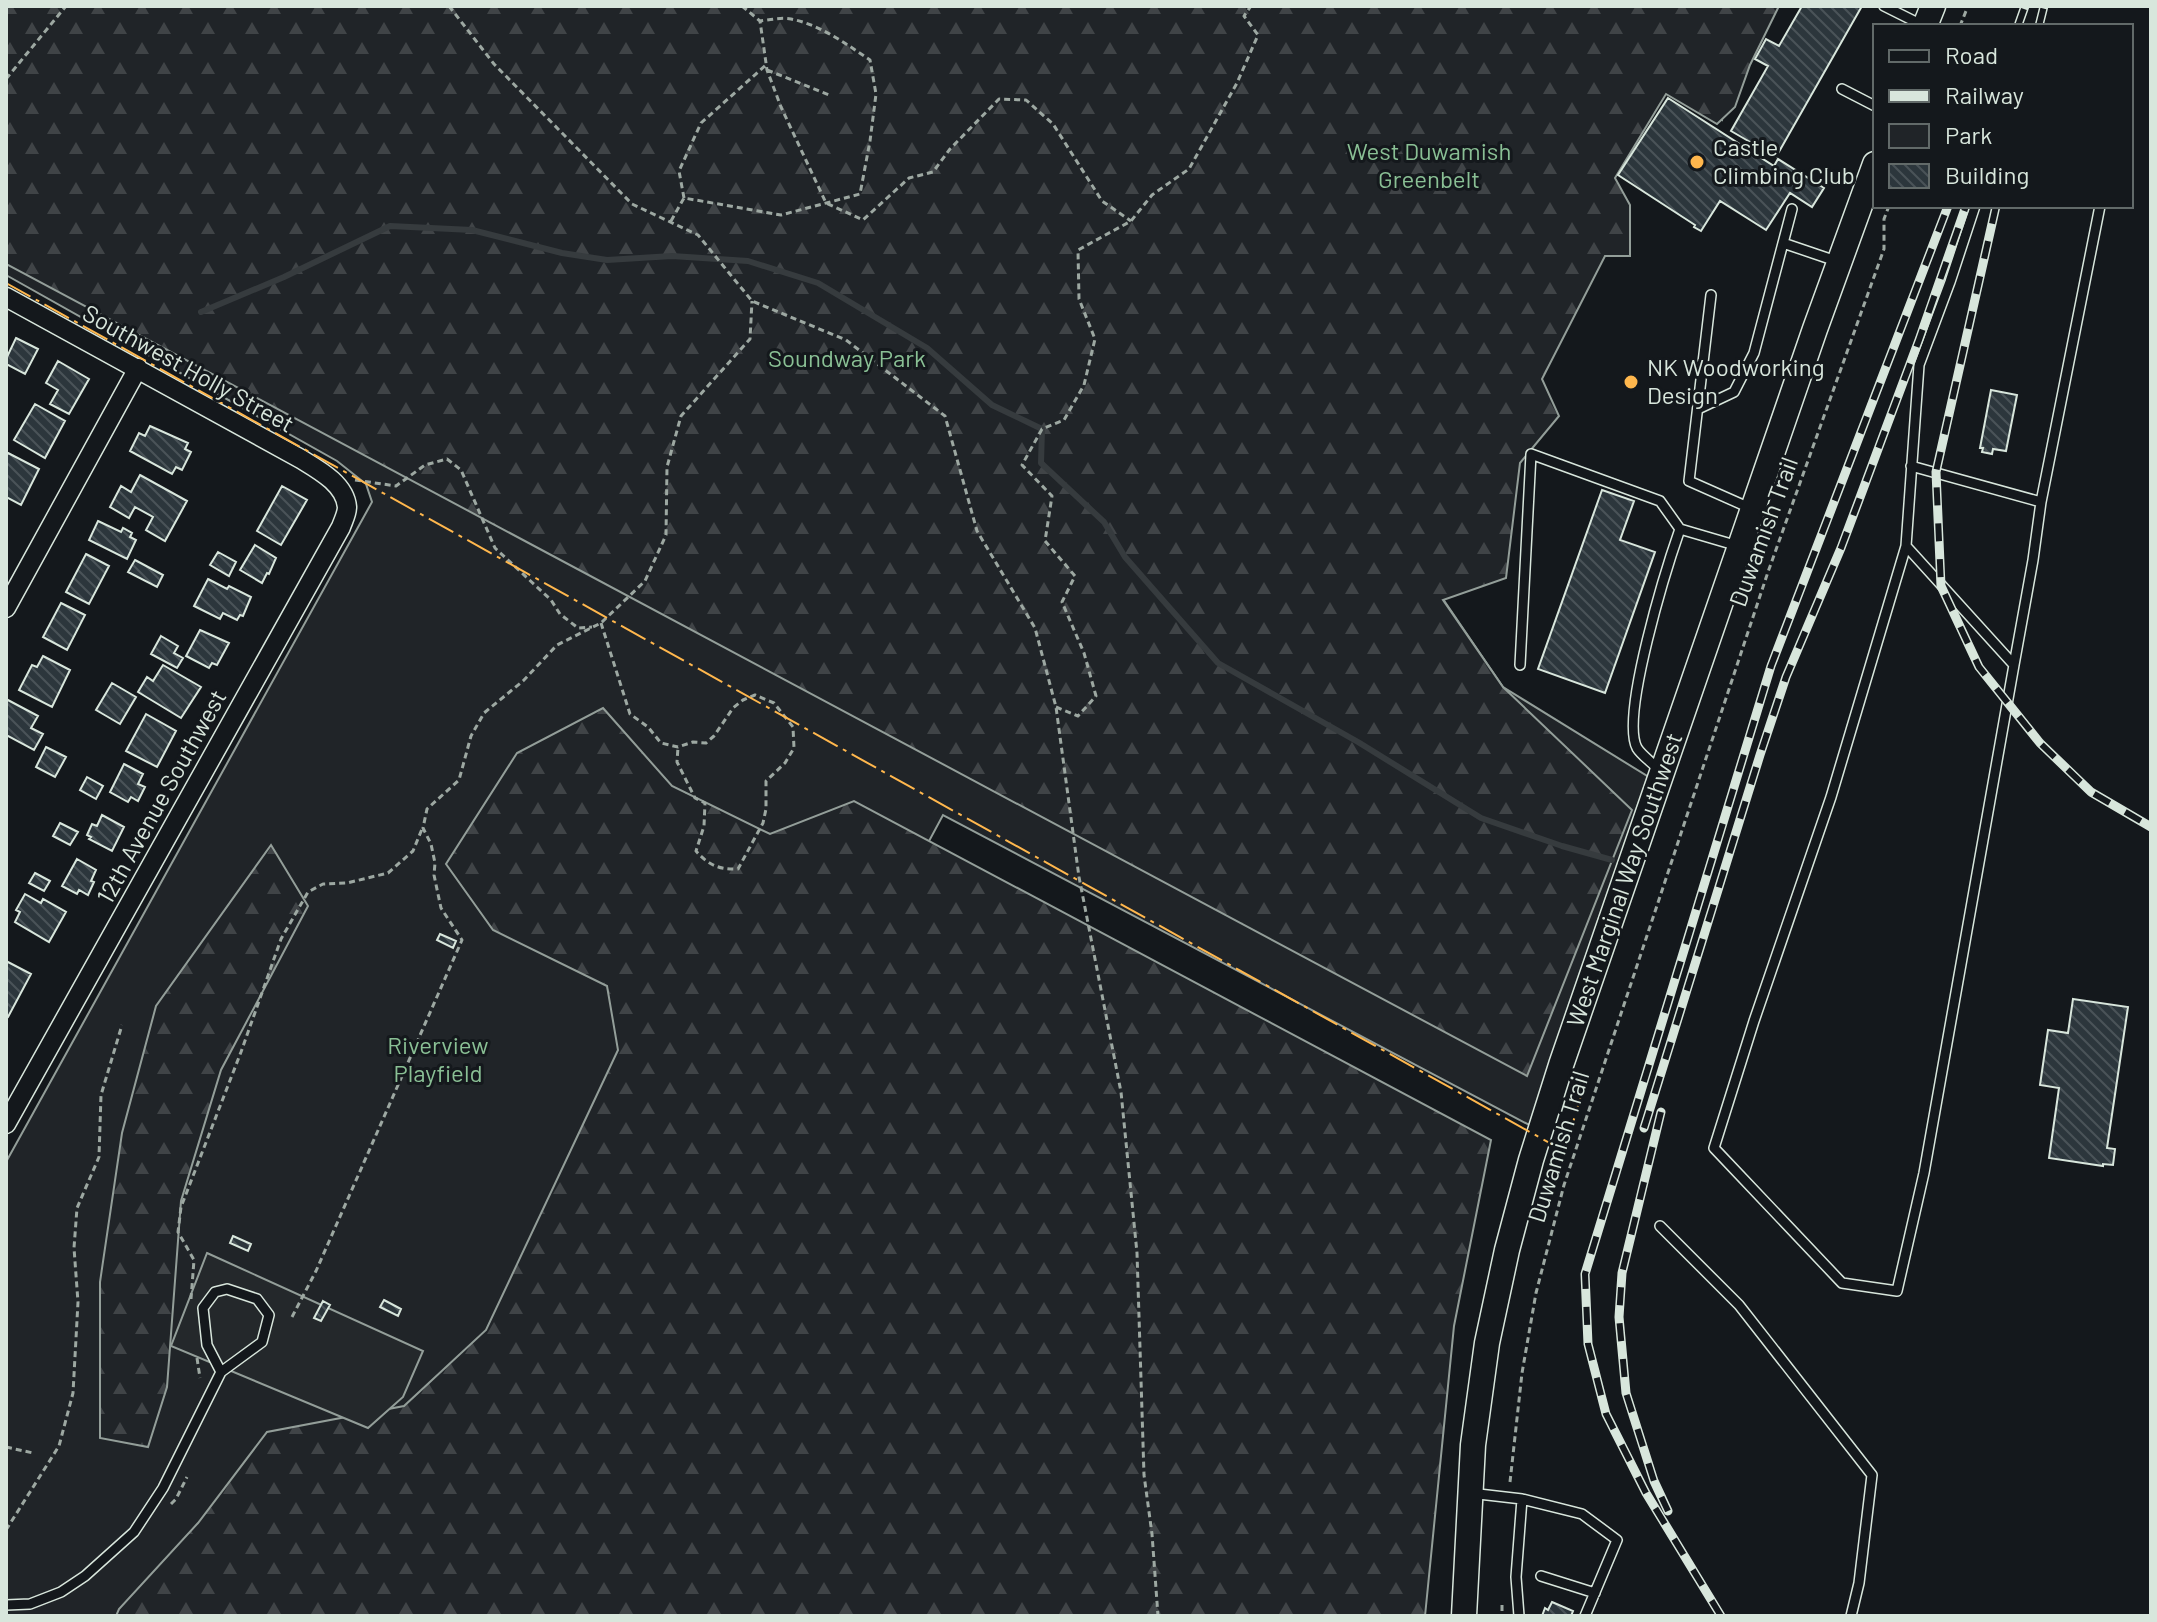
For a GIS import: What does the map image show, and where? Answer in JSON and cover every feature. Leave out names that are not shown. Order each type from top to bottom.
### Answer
[{"type":"main road","name":"West Marginal Way Southwest","points":[[1464,1616],[1473,1445],[1487,1343],[1531,1160],[1561,1065],[1873,170]]},
{"type":"street","name":"Southwest Holly Street","points":[[6,297],[301,459],[322,472],[340,490]]},
{"type":"street","points":[[6,608],[138,368]]},
{"type":"street","name":"12th Avenue Southwest","points":[[6,1124],[341,527],[347,505],[340,490]]},
{"type":"lane","points":[[1884,6],[1921,24]]},
{"type":"lane","points":[[1842,89],[1873,105]]},
{"type":"lane","points":[[1974,208],[1919,365],[1906,546],[1831,797],[1714,1148],[1842,1283],[1897,1291],[1924,1173],[2041,502],[2100,208]]},
{"type":"lane","points":[[1698,409],[1734,392],[1754,353],[1792,209]]},
{"type":"lane","points":[[1783,243],[1840,262]]},
{"type":"lane","points":[[1711,295],[1689,481],[1753,509]]},
{"type":"lane","points":[[1520,665],[1531,454],[1660,501],[1680,529],[1741,547]]},
{"type":"lane","points":[[1911,466],[2041,502]]},
{"type":"lane","points":[[1662,773],[1636,747],[1634,718],[1640,669],[1680,529]]},
{"type":"lane","points":[[1906,546],[2014,665]]},
{"type":"lane","points":[[1660,1226],[1739,1305],[1872,1475],[1859,1583],[1851,1616]]},
{"type":"lane","points":[[6,1605],[30,1604],[61,1592],[85,1576],[134,1532],[163,1488],[221,1372],[262,1342],[269,1315],[257,1299],[227,1289],[215,1292],[203,1308],[207,1345],[221,1372]]},
{"type":"lane","points":[[1470,1493],[1522,1499],[1582,1514],[1617,1540],[1585,1616]]},
{"type":"lane","points":[[1519,1616],[1516,1577],[1522,1499]]},
{"type":"lane","points":[[1541,1576],[1595,1593]]},
{"type":"path","points":[[6,79],[66,6]]},
{"type":"path","points":[[449,6],[494,64],[632,204],[698,235],[752,301],[846,340],[945,416],[977,531],[1035,628],[1056,707],[1079,877],[1121,1092],[1137,1253],[1144,1475],[1158,1616]]},
{"type":"path","points":[[742,6],[760,21],[767,70],[826,203],[863,220],[909,178],[933,172],[950,149],[999,99],[1026,100],[1053,124],[1102,201],[1131,221]]},
{"type":"path","points":[[1056,707],[1078,716],[1096,696],[1084,653],[1062,602],[1075,576],[1045,541],[1052,496],[1022,465],[1042,429],[1064,420],[1084,385],[1095,339],[1079,299],[1078,250],[1131,221],[1152,195],[1189,169],[1219,118],[1258,35],[1244,16],[1251,6]]},
{"type":"path","points":[[684,198],[781,215],[860,194],[876,94],[870,60],[828,33],[809,25],[788,18],[760,21]]},
{"type":"path","points":[[671,222],[684,198],[679,171],[701,123],[767,64]]},
{"type":"path","points":[[767,70],[829,95]]},
{"type":"path","name":"Duwamish Trail","points":[[1509,1498],[1515,1425],[1536,1293],[1564,1185],[1768,572],[1884,249],[1884,219],[1888,208]]},
{"type":"path","points":[[191,1308],[194,1260],[178,1232],[181,1207],[281,939],[308,892],[323,884],[347,883],[388,873],[413,851],[427,809],[459,780],[471,736],[484,713],[523,681],[557,645],[601,623],[645,581],[666,535],[667,467],[681,416],[750,339],[752,301]]},
{"type":"path","points":[[340,490],[348,476],[357,481],[396,486],[425,465],[447,459],[461,470],[495,548],[551,600],[560,614],[578,628],[594,627]]},
{"type":"path","points":[[601,623],[630,714],[648,727],[661,743],[678,747],[693,742],[706,743],[733,708],[755,695],[774,703],[793,727],[794,748],[785,763],[766,781],[763,823],[738,869],[723,870],[696,851],[704,826],[705,803],[695,798],[677,762],[678,747]]},
{"type":"path","points":[[292,1317],[316,1271],[462,940],[441,908],[431,844],[423,828]]},
{"type":"path","points":[[6,1530],[59,1446],[73,1393],[78,1302],[74,1248],[77,1208],[99,1157],[101,1095],[122,1025]]},
{"type":"path","points":[[197,1360],[203,1391]]},
{"type":"path","points":[[6,1447],[33,1453]]},
{"type":"path","points":[[166,1509],[176,1499],[191,1468]]},
{"type":"path","points":[[1502,1600],[1502,1616]]},
{"type":"green space","points":[[6,6],[1735,6],[1722,120],[1638,76],[1443,599],[1503,687],[1652,779],[1533,1127],[943,815],[720,1230],[373,1616],[6,1616],[6,1162],[372,502],[366,484],[337,461],[6,275]]},
{"type":"green space","name":"Soundway Park","points":[[6,6],[1779,6],[1750,65],[1735,107],[1717,124],[1666,94],[1615,178],[1630,205],[1630,256],[1605,256],[1542,379],[1559,416],[1520,463],[1506,578],[1443,600],[1503,687],[1632,810],[1527,1076],[6,264]]},
{"type":"green space","points":[[603,708],[672,786],[770,834],[854,801],[1491,1140],[1454,1326],[1425,1616],[116,1616],[198,1523],[267,1432],[404,1406],[486,1330],[618,1050],[607,986],[493,930],[446,864],[517,753]]},
{"type":"green space","points":[[271,845],[308,906],[221,1070],[181,1201],[167,1387],[148,1447],[100,1438],[100,1282],[122,1133],[156,1006]]},
{"type":"shaded area","points":[[207,1253],[423,1351],[403,1397],[368,1428],[171,1346]]},
{"type":"building","points":[[1802,6],[1862,6],[1776,157],[1731,131],[1768,66],[1755,59],[1766,39],[1779,46]]},
{"type":"building","name":"Castle Climbing Club","points":[[1668,98],[1774,166],[1778,159],[1824,188],[1812,207],[1790,193],[1766,230],[1720,201],[1701,231],[1618,175]]},
{"type":"building","points":[[16,338],[38,349],[25,374],[6,364]]},
{"type":"building","points":[[58,361],[89,379],[69,414],[50,404],[58,390],[46,383]]},
{"type":"building","points":[[1991,390],[2017,395],[2006,451],[1993,449],[1992,454],[1982,452],[1983,448],[1980,448]]},
{"type":"building","points":[[35,404],[65,421],[45,458],[14,440]]},
{"type":"building","points":[[150,426],[188,443],[185,449],[191,452],[182,470],[176,467],[172,474],[130,451],[139,433],[145,436]]},
{"type":"building","points":[[8,453],[39,469],[21,505],[6,497]]},
{"type":"building","points":[[140,475],[187,501],[165,541],[146,530],[153,517],[135,507],[129,518],[110,507],[121,486],[131,492]]},
{"type":"building","points":[[282,486],[307,500],[281,545],[257,531]]},
{"type":"building","points":[[1602,490],[1634,501],[1620,540],[1655,552],[1605,693],[1538,669]]},
{"type":"building","points":[[98,521],[121,532],[123,528],[132,533],[130,537],[136,540],[127,559],[89,540]]},
{"type":"building","points":[[255,545],[276,558],[262,583],[240,570]]},
{"type":"building","points":[[218,552],[236,562],[229,576],[210,565]]},
{"type":"building","points":[[86,554],[109,566],[89,604],[66,592]]},
{"type":"building","points":[[135,560],[163,575],[157,587],[128,572]]},
{"type":"building","points":[[208,579],[251,597],[243,616],[240,615],[237,620],[223,613],[220,619],[194,606]]},
{"type":"building","points":[[61,603],[85,615],[67,650],[43,637]]},
{"type":"building","points":[[200,630],[229,643],[217,665],[212,663],[209,668],[186,656]]},
{"type":"building","points":[[161,636],[178,646],[174,653],[183,658],[177,668],[151,654]]},
{"type":"building","points":[[43,656],[70,670],[52,707],[19,690],[32,665],[37,667]]},
{"type":"building","points":[[163,665],[201,687],[181,718],[138,692],[147,677],[153,681]]},
{"type":"building","points":[[112,683],[136,697],[120,724],[96,710]]},
{"type":"building","points":[[6,699],[38,716],[31,728],[43,734],[34,750],[6,735]]},
{"type":"building","points":[[146,714],[176,731],[157,767],[126,751]]},
{"type":"building","points":[[46,747],[66,757],[55,777],[36,767]]},
{"type":"building","points":[[124,764],[143,774],[138,784],[145,787],[138,801],[131,797],[128,802],[110,792]]},
{"type":"building","points":[[87,777],[103,786],[96,799],[80,790]]},
{"type":"building","points":[[102,815],[124,827],[112,851],[87,835],[92,824],[97,826]]},
{"type":"building","points":[[60,823],[78,832],[70,845],[53,836]]},
{"type":"building","points":[[77,859],[96,870],[88,895],[79,890],[77,894],[62,886]]},
{"type":"building","points":[[35,873],[50,881],[44,891],[29,883]]},
{"type":"building","points":[[25,894],[41,903],[43,899],[66,912],[49,942],[15,922],[20,912],[16,910]]},
{"type":"building","points":[[440,934],[456,941],[453,948],[437,940]]},
{"type":"building","points":[[6,961],[31,974],[8,1017],[6,1016]]},
{"type":"building","points":[[2073,999],[2128,1007],[2107,1148],[2115,1149],[2113,1165],[2049,1158],[2059,1088],[2040,1085],[2048,1030],[2068,1033]]},
{"type":"building","points":[[233,1236],[251,1244],[248,1251],[230,1243]]},
{"type":"building","points":[[384,1300],[401,1309],[398,1316],[380,1307]]},
{"type":"building","points":[[323,1301],[330,1305],[321,1321],[314,1318]]},
{"type":"building","points":[[1552,1602],[1573,1611],[1571,1616],[1542,1616]]},
{"type":"waterway","points":[[201,312],[284,277],[390,226],[472,230],[562,253],[607,260],[672,256],[748,261],[818,283],[927,348],[992,405],[1042,429],[1041,463],[1104,522],[1125,557],[1218,663],[1358,742],[1481,818],[1612,860]]},
{"type":"railway","points":[[2019,24],[2025,6]]},
{"type":"railway","points":[[2040,24],[2044,6]]},
{"type":"railway","points":[[1721,1616],[1646,1493],[1606,1414],[1588,1344],[1585,1274],[1771,666],[1947,208]]},
{"type":"railway","points":[[1644,1128],[1786,677],[1841,548],[1965,208]]},
{"type":"railway","points":[[1996,208],[1936,472],[1941,586],[1979,667],[2040,743],[2091,792],[2151,827]]},
{"type":"railway","points":[[1661,1112],[1622,1273],[1619,1317],[1626,1393],[1654,1481],[1668,1511]]},
{"type":"power","points":[[6,283],[1564,1151]]},
{"type":"power","points":[[1551,1197],[1582,1092]]},
{"type":"place","name":"Castle Climbing Club","points":[[1697,162]]},
{"type":"place","name":"NK Woodworking Design","points":[[1631,382]]},
{"type":"park label","name":"West Duwamish Greenbelt","points":[[1429,166]]},
{"type":"park label","name":"Riverview Playfield","points":[[438,1060]]}]
